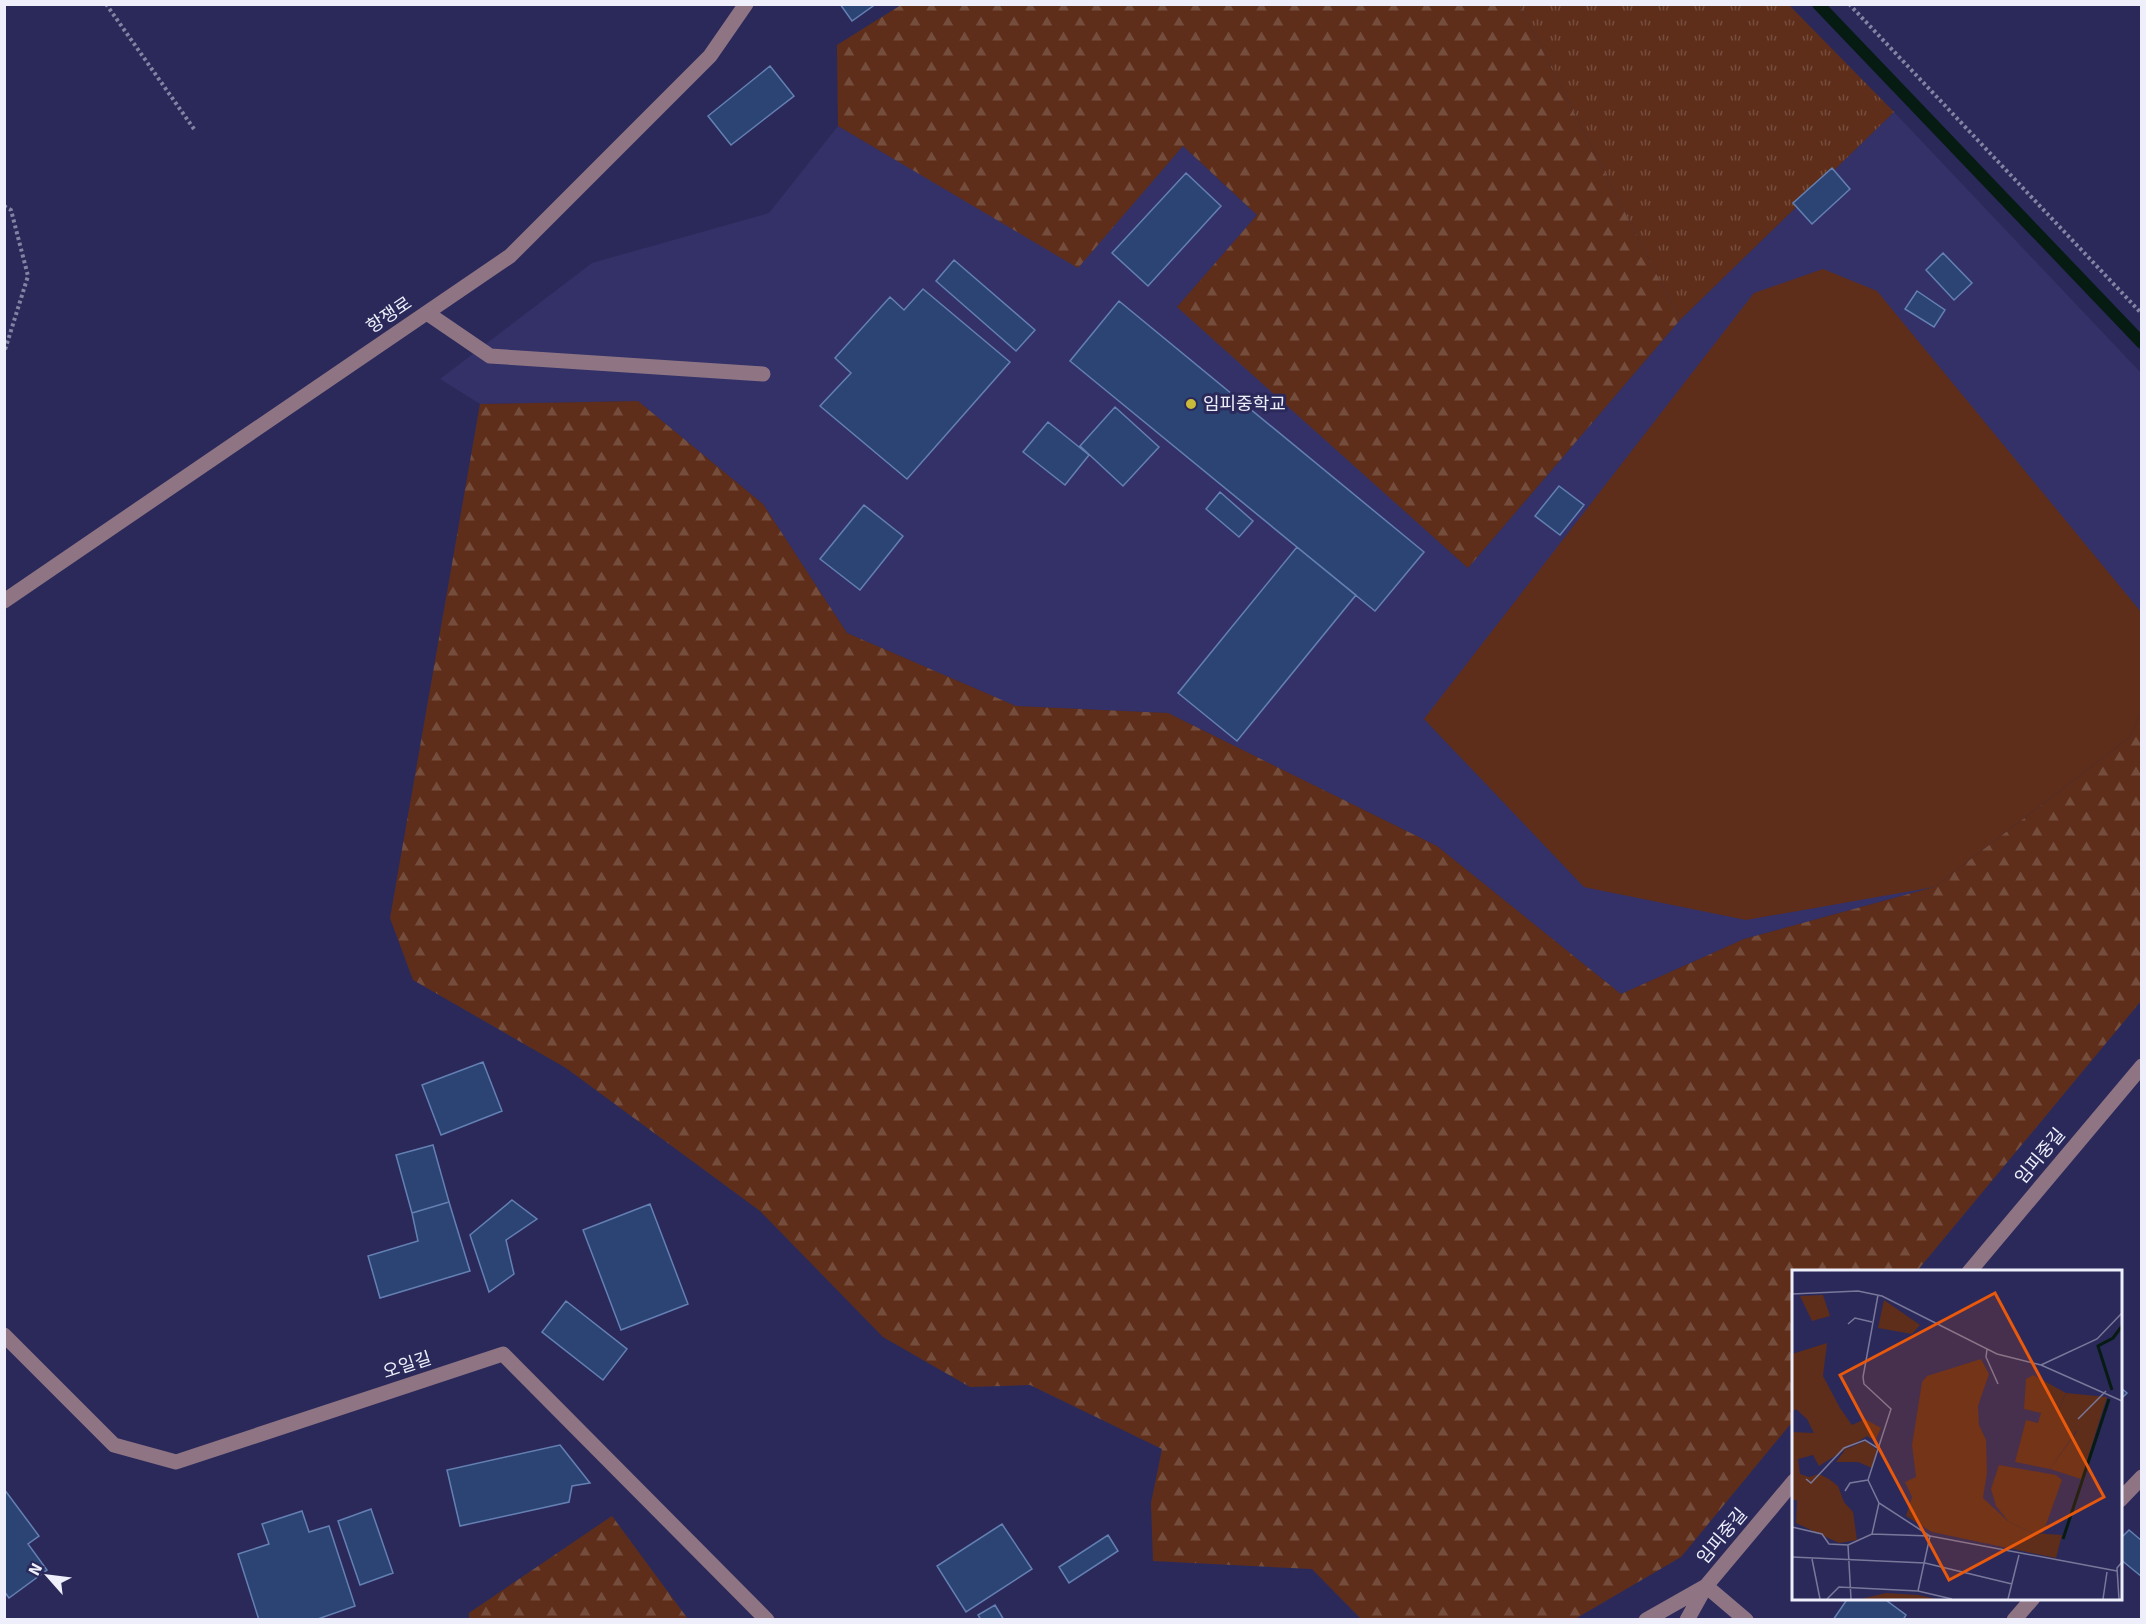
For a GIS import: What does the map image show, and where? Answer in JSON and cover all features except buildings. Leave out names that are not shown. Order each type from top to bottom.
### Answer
[{"type":"street","name":"항쟁로","points":[[4,600],[510,256],[710,56],[746,4]]},
{"type":"street","points":[[427,313],[490,356],[763,374]]},
{"type":"street","name":"임피중길","points":[[1971,1270],[2142,1066]]},
{"type":"street","name":"오일길","points":[[4,1335],[114,1445],[176,1462],[503,1354],[767,1620]]},
{"type":"street","points":[[2122,1499],[2142,1477]]},
{"type":"street","name":"임피중길","points":[[1687,1620],[1706,1586],[1792,1483]]},
{"type":"street","points":[[1646,1620],[1706,1586],[1746,1620]]},
{"type":"street","points":[[2014,1620],[2032,1600]]},
{"type":"path","points":[[106,4],[194,129]]},
{"type":"path","points":[[1849,4],[2142,314]]},
{"type":"path","points":[[4,206],[11,210],[28,276],[4,353]]},
{"type":"shaded area","points":[[1894,112],[2141,373],[2141,712],[1934,887],[1744,939],[1621,994],[1437,846],[1168,713],[1016,706],[847,633],[763,504],[638,401],[480,404],[440,379],[592,263],[769,213],[838,126],[1078,267],[1183,146],[1257,215],[1178,306],[1468,568],[1680,320]]},
{"type":"green space","points":[[901,5],[1519,5],[1680,320],[1468,568],[1177,307],[1257,215],[1183,146],[1078,268],[838,126],[837,45]]},
{"type":"green space","points":[[1519,5],[1789,5],[1894,112],[1680,320]]},
{"type":"green space","points":[[1823,269],[1877,291],[2141,612],[2141,712],[2130,737],[1934,887],[1746,920],[1584,887],[1424,719],[1754,293]]},
{"type":"green space","points":[[638,401],[763,504],[847,633],[1016,706],[1168,713],[1437,846],[1621,994],[1744,939],[1934,887],[2130,737],[2141,712],[2141,1001],[1918,1270],[1792,1270],[1792,1422],[1681,1557],[1575,1619],[1361,1619],[1312,1569],[1153,1561],[1151,1503],[1162,1449],[1030,1385],[970,1387],[883,1337],[760,1211],[566,1068],[413,980],[390,918],[480,404]]},
{"type":"green space","points":[[612,1516],[688,1619],[469,1619],[469,1613]]},
{"type":"waterway","points":[[1818,4],[2142,343]]},
{"type":"place","name":"임피중학교","points":[[1191,404]]}]
